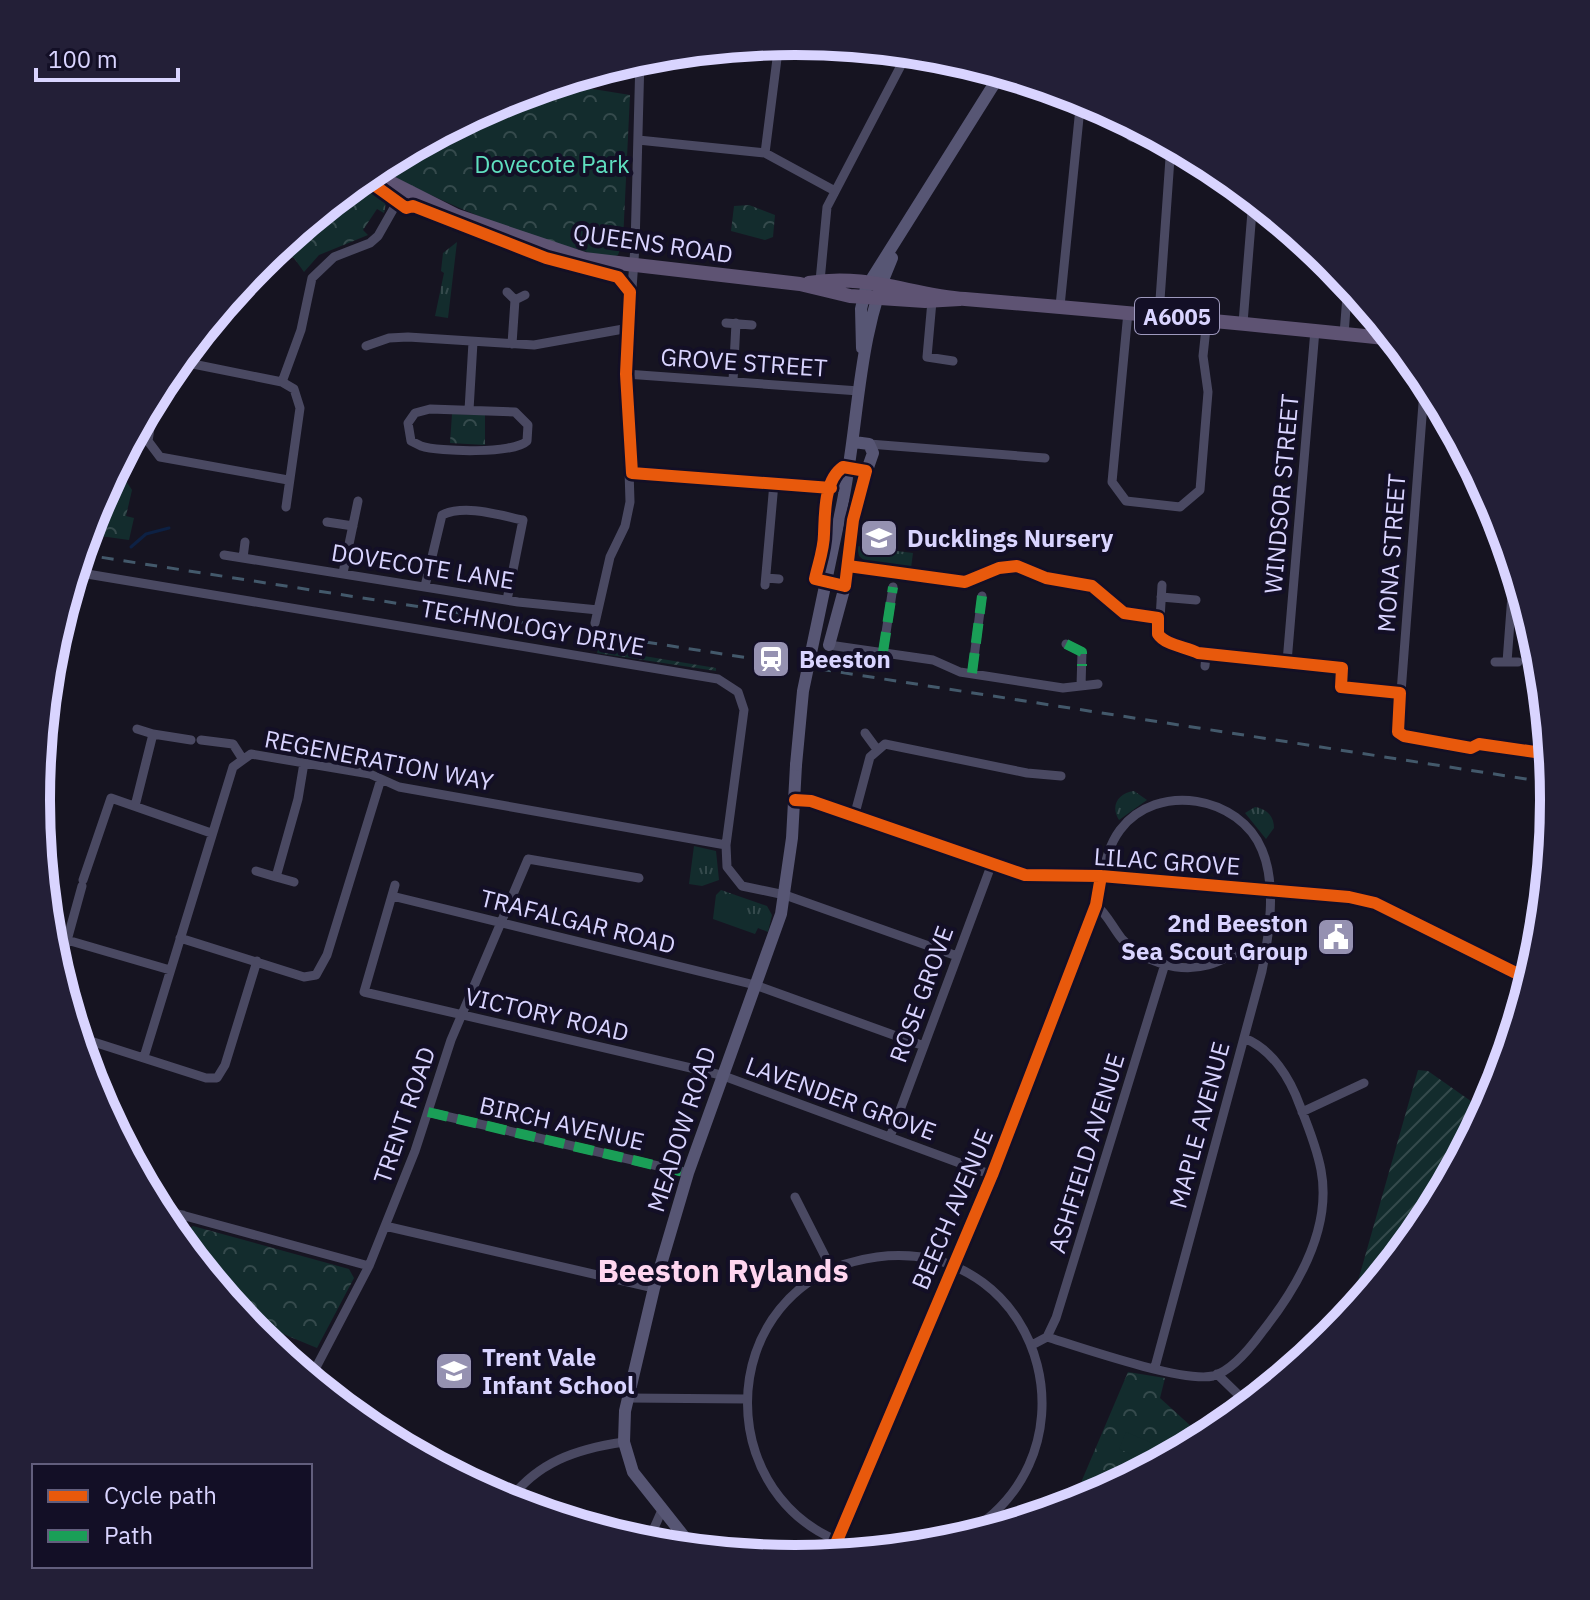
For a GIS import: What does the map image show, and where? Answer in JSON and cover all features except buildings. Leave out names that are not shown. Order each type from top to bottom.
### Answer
[{"type":"main road","name":"A6005","points":[[383,180],[403,192]]},
{"type":"main road","name":"QUEENS ROAD","points":[[403,192],[457,216],[555,251],[633,267],[800,284],[869,298],[960,299]]},
{"type":"main road","name":"QUEENS ROAD","points":[[800,284],[820,281],[876,282],[960,299],[1159,314],[1379,337]]},
{"type":"street","points":[[765,153],[777,56]]},
{"type":"street","points":[[820,281],[825,215],[902,63]]},
{"type":"street","points":[[595,623],[610,557],[629,513],[632,473],[626,374],[640,71]]},
{"type":"street","name":"MEADOW ROAD","points":[[684,1537],[638,1482],[624,1442],[627,1398],[654,1288],[688,1173],[721,1075],[775,934],[785,895],[803,691],[854,442],[869,298],[896,246],[995,82]]},
{"type":"street","points":[[1060,306],[1080,112]]},
{"type":"street","points":[[1131,137],[1135,137]]},
{"type":"street","points":[[638,140],[765,153],[835,191]]},
{"type":"street","points":[[1159,314],[1170,156]]},
{"type":"street","points":[[282,382],[301,330],[312,278],[334,257],[370,243],[378,236],[403,192]]},
{"type":"street","points":[[1243,323],[1252,212]]},
{"type":"street","points":[[507,292],[520,298],[512,344]]},
{"type":"street","points":[[1344,334],[1347,300]]},
{"type":"street","points":[[932,301],[927,357],[953,361]]},
{"type":"street","points":[[1128,312],[1112,482],[1126,501],[1180,507],[1200,490],[1208,392],[1203,356],[1207,319]]},
{"type":"street","points":[[733,381],[731,323],[752,325]]},
{"type":"street","points":[[366,346],[389,338],[408,337],[543,344],[629,328]]},
{"type":"street","name":"WINDSOR STREET","points":[[1287,662],[1315,330]]},
{"type":"street","points":[[469,410],[473,342]]},
{"type":"street","points":[[192,364],[282,382],[294,389],[300,401],[286,507]]},
{"type":"street","name":"GROVE STREET","points":[[626,374],[859,391]]},
{"type":"street","name":"MONA STREET","points":[[1398,732],[1423,401]]},
{"type":"street","points":[[430,409],[469,410],[515,412],[528,425],[527,441],[517,448],[504,450],[428,449],[411,441],[408,423],[415,413],[430,409]]},
{"type":"street","points":[[150,427],[148,441],[160,457],[288,480]]},
{"type":"street","points":[[854,442],[1045,458]]},
{"type":"street","points":[[869,444],[873,453],[858,496],[848,566],[829,645],[933,660],[972,673],[1063,688],[1098,684]]},
{"type":"street","points":[[632,473],[846,489]]},
{"type":"street","points":[[774,483],[766,581],[779,579]]},
{"type":"street","points":[[343,573],[358,501]]},
{"type":"street","points":[[425,586],[442,515],[453,510],[489,513],[523,520],[507,600]]},
{"type":"street","points":[[327,522],[353,526]]},
{"type":"street","points":[[243,558],[245,542]]},
{"type":"street","name":"DOVECOTE LANE","points":[[224,555],[507,600],[598,610]]},
{"type":"street","points":[[848,566],[965,582],[999,568],[1017,566],[1046,578],[1092,586],[1124,613],[1158,618]]},
{"type":"street","name":"TECHNOLOGY DRIVE","points":[[86,574],[718,679],[738,692],[745,715],[726,845],[727,867],[737,882],[749,889],[785,895]]},
{"type":"street","points":[[1162,585],[1158,634],[1166,643],[1206,654],[1224,655]]},
{"type":"street","points":[[883,652],[893,587]]},
{"type":"street","points":[[972,673],[982,596]]},
{"type":"street","points":[[1161,597],[1196,600]]},
{"type":"street","points":[[1507,662],[1514,605]]},
{"type":"street","points":[[1066,644],[1082,652],[1081,686]]},
{"type":"street","points":[[1205,666],[1206,654]]},
{"type":"street","points":[[1243,656],[1332,667]]},
{"type":"street","points":[[1495,662],[1518,662]]},
{"type":"street","points":[[137,729],[153,734],[233,744],[242,758]]},
{"type":"street","points":[[865,733],[876,748]]},
{"type":"street","points":[[135,806],[153,734]]},
{"type":"street","points":[[1499,747],[1501,735]]},
{"type":"street","points":[[854,817],[870,757],[876,748],[895,744],[1061,776]]},
{"type":"street","points":[[1479,744],[1538,752]]},
{"type":"street","name":"REGENERATION WAY","points":[[144,1057],[233,767],[251,754],[370,774],[399,787],[726,845]]},
{"type":"street","points":[[276,877],[298,799],[304,763]]},
{"type":"street","points":[[1047,787],[1049,776]]},
{"type":"street","points":[[180,938],[304,977],[316,975],[327,955],[381,779]]},
{"type":"street","points":[[65,948],[111,798],[211,833]]},
{"type":"street","name":"LILAC GROVE","points":[[795,800],[811,801],[991,866],[1025,875],[1101,876],[1269,890],[1375,903],[1519,975]]},
{"type":"street","name":"BEECH AVENUE","points":[[837,1541],[992,1175],[1096,905],[1101,876],[1114,841],[1128,822],[1157,805],[1189,800],[1225,810],[1250,830],[1262,849],[1269,890]]},
{"type":"street","name":"TRENT ROAD","points":[[315,1369],[369,1266],[462,1014],[528,859],[639,878]]},
{"type":"street","name":"ROSE GROVE","points":[[890,1137],[991,866]]},
{"type":"street","points":[[256,871],[294,882]]},
{"type":"street","name":"MAPLE AVENUE","points":[[1155,1367],[1266,948],[1269,890]]},
{"type":"street","name":"TRAFALGAR ROAD","points":[[364,992],[394,891],[501,922],[755,985],[924,1046]]},
{"type":"street","points":[[785,895],[957,956]]},
{"type":"street","points":[[1096,905],[1126,943],[1165,964],[1195,967],[1242,948],[1266,948]]},
{"type":"street","points":[[67,940],[170,970]]},
{"type":"street","points":[[91,1041],[206,1078],[217,1078],[225,1065],[257,961]]},
{"type":"street","name":"ASHFIELD AVENUE","points":[[1047,1337],[1056,1318],[1165,964]]},
{"type":"street","name":"VICTORY ROAD","points":[[364,992],[721,1075]]},
{"type":"street","points":[[1032,1345],[1047,1337],[1155,1367],[1202,1376],[1217,1374],[1239,1357],[1270,1322],[1299,1275],[1316,1234],[1323,1179],[1302,1112],[1272,1057],[1263,1047],[1244,1038]]},
{"type":"street","name":"LAVENDER GROVE","points":[[721,1075],[992,1175]]},
{"type":"street","points":[[1302,1112],[1364,1083]]},
{"type":"street","name":"BIRCH AVENUE","points":[[428,1112],[688,1173]]},
{"type":"street","points":[[795,1197],[832,1270]]},
{"type":"street","points":[[175,1213],[369,1266]]},
{"type":"street","points":[[181,1221],[183,1215]]},
{"type":"street","points":[[385,1226],[654,1288]]},
{"type":"street","points":[[845,1543],[802,1520],[768,1483],[748,1431],[747,1399],[753,1359],[770,1322],[801,1289],[832,1270],[885,1257],[927,1260],[951,1268],[993,1293],[1022,1326],[1032,1345],[1041,1377],[1043,1414],[1030,1466],[1009,1498],[986,1520]]},
{"type":"street","points":[[1217,1374],[1241,1397]]},
{"type":"street","points":[[627,1398],[747,1399]]},
{"type":"street","points":[[518,1491],[555,1460],[582,1449],[624,1442]]},
{"type":"street","points":[[653,1531],[662,1510]]},
{"type":"green space","name":"Dovecote Park","points":[[581,87],[630,95],[623,241],[618,255],[610,258],[548,241],[433,196],[391,175],[465,132],[556,95]]},
{"type":"green space","points":[[372,187],[383,197],[384,213],[377,209],[363,230],[368,235],[319,255],[304,272],[294,258],[287,256],[341,209]]},
{"type":"green space","points":[[749,205],[775,215],[773,237],[765,240],[731,231],[734,206]]},
{"type":"green space","points":[[457,242],[448,318],[435,316],[444,273],[441,271],[443,253]]},
{"type":"green space","points":[[452,414],[485,415],[485,445],[450,443]]},
{"type":"green space","points":[[124,478],[132,490],[126,516],[134,518],[129,540],[99,536]]},
{"type":"green space","points":[[857,546],[913,553],[911,568],[866,562],[859,556]]},
{"type":"green space","points":[[598,649],[716,668],[716,671],[597,653]]},
{"type":"green space","points":[[1134,791],[1147,800],[1119,820],[1115,810],[1117,801],[1124,794]]},
{"type":"green space","points":[[1255,807],[1266,811],[1273,820],[1274,828],[1266,839],[1245,813]]},
{"type":"green space","points":[[694,846],[716,851],[719,880],[702,886],[689,884]]},
{"type":"green space","points":[[721,890],[767,906],[772,915],[768,932],[758,928],[755,934],[713,919],[716,895]]},
{"type":"green space","points":[[1418,1070],[1428,1071],[1475,1104],[1440,1173],[1414,1214],[1355,1291]]},
{"type":"green space","points":[[193,1226],[349,1269],[354,1278],[317,1348],[269,1328],[204,1254],[187,1230]]},
{"type":"green space","points":[[1128,1372],[1165,1378],[1160,1398],[1194,1429],[1125,1468],[1078,1489]]},
{"type":"green space","points":[[1126,1432],[1159,1446],[1157,1450],[1142,1459],[1119,1449]]},
{"type":"waterway","points":[[131,547],[146,534],[169,528]]},
{"type":"railway","points":[[92,556],[1539,781]]},
{"type":"marked path","points":[[883,652],[893,587]]},
{"type":"marked path","points":[[972,673],[982,596]]},
{"type":"marked path","points":[[1066,644],[1082,652],[1082,666]]},
{"type":"marked path","points":[[428,1112],[688,1173]]},
{"type":"cycle path","points":[[375,185],[406,208],[413,206],[546,258],[618,277],[630,292],[626,374],[632,473],[831,488]]},
{"type":"cycle path","points":[[843,467],[866,471],[853,520],[845,586],[815,579],[823,545],[829,488],[843,467]]},
{"type":"cycle path","points":[[848,566],[965,582],[999,568],[1017,566],[1046,578],[1092,586],[1124,613],[1158,618],[1161,638],[1198,653],[1342,668],[1341,687],[1400,693],[1398,732],[1404,736],[1471,748],[1479,744],[1538,752]]},
{"type":"cycle path","points":[[795,800],[811,801],[1025,875],[1101,876],[1349,897],[1375,903],[1519,975]]},
{"type":"cycle path","points":[[836,1543],[992,1175],[1096,905],[1101,876]]},
{"type":"place","name":"Ducklings Nursery","points":[[879,538]]},
{"type":"place","name":"Beeston","points":[[771,659]]},
{"type":"place","name":"2nd Beeston Sea Scout Group","points":[[1336,937]]},
{"type":"place","name":"Trent Vale Infant School","points":[[454,1371]]},
{"type":"district","name":"Beeston Rylands","points":[[723,1270]]}]
